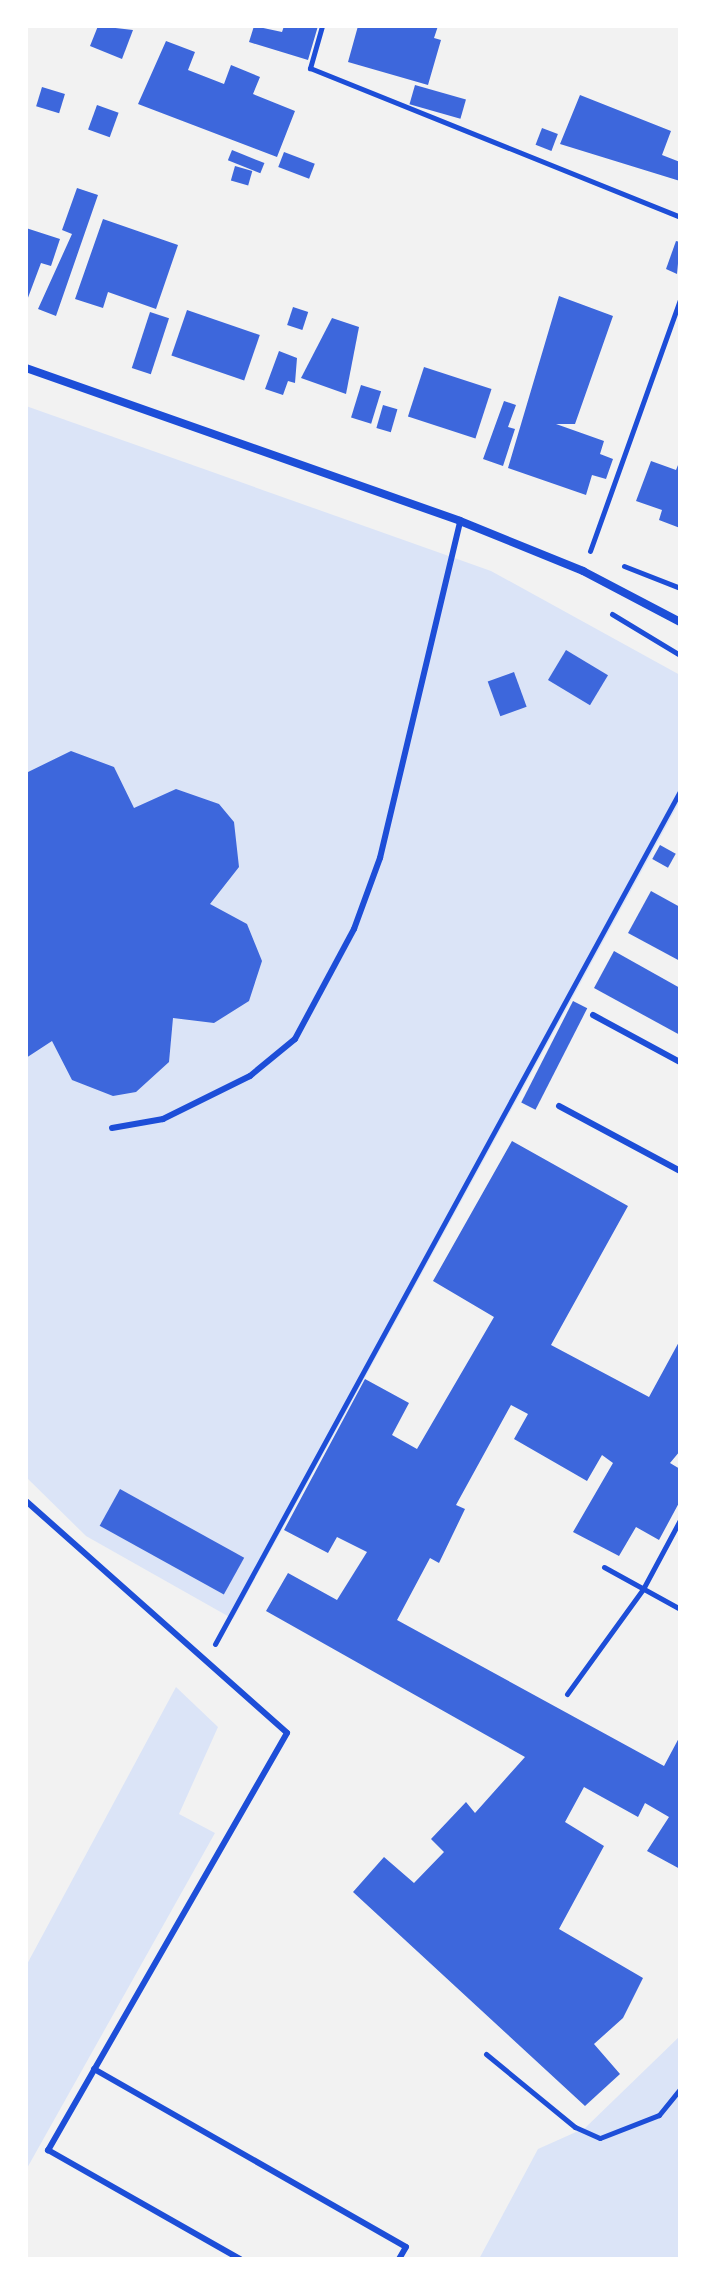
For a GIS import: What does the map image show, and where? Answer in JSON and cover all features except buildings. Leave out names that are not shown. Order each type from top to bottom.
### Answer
[{"type":"street","points":[[26,368],[460,521],[583,571],[680,622]]},
{"type":"lane","points":[[112,1128],[176,1113],[250,1076],[295,1039],[354,929],[380,858],[460,521]]},
{"type":"lane","points":[[593,1015],[680,1062]]},
{"type":"lane","points":[[559,1106],[680,1171]]},
{"type":"lane","points":[[26,1501],[287,1733],[48,2150],[240,2259]]},
{"type":"lane","points":[[94,2069],[406,2247],[399,2259]]},
{"type":"path","points":[[322,26],[310,68],[680,217]]},
{"type":"path","points":[[583,571],[680,300]]},
{"type":"path","points":[[205,1662],[680,791]]},
{"type":"path","points":[[567,1694],[643,1589],[680,1520]]},
{"type":"path","points":[[604,1567],[680,1609]]},
{"type":"path","points":[[486,2054],[575,2127],[600,2138],[659,2115],[680,2089]]},
{"type":"shaded area","points":[[26,406],[491,571],[680,675],[680,801],[233,1619],[86,1536],[26,1477]]},
{"type":"shaded area","points":[[176,1687],[218,1727],[179,1814],[215,1833],[26,2170],[26,1966]]},
{"type":"shaded area","points":[[680,2036],[680,2259],[479,2259],[538,2149],[585,2128]]}]
